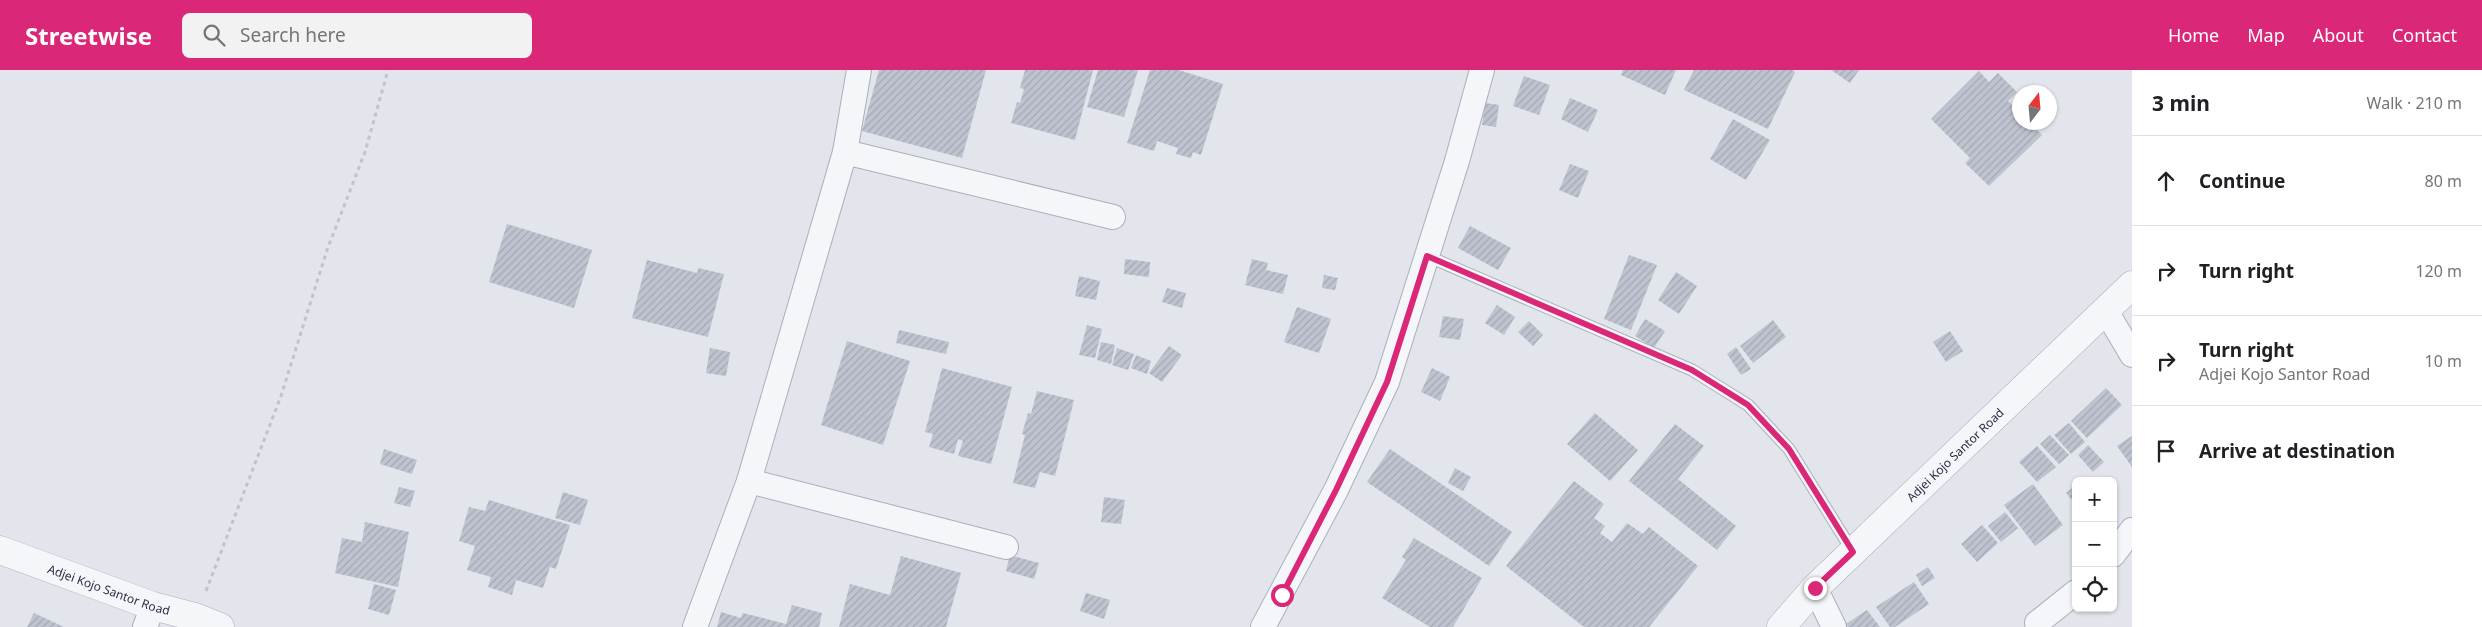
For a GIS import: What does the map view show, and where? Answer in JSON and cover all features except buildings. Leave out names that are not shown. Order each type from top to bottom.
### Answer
[{"type":"street","points":[[695,627],[749,481],[845,152],[859,70]]},
{"type":"street","points":[[1263,627],[1336,490],[1387,382],[1457,161],[1482,70]]},
{"type":"street","points":[[845,152],[1113,218]]},
{"type":"street","name":"Adjei Kojo Santor Road","points":[[1781,627],[1815,588],[2132,285]]},
{"type":"street","points":[[2106,311],[2132,355]]},
{"type":"street","points":[[749,481],[1006,547]]},
{"type":"street","points":[[2117,550],[2132,530]]},
{"type":"street","name":"Adjei Kojo Santor Road","points":[[0,550],[149,616],[208,622]]},
{"type":"street","points":[[1815,588],[1834,627]]},
{"type":"street","points":[[2038,623],[2072,595]]},
{"type":"lane","points":[[1427,256],[1692,370],[1748,405],[1789,449],[1853,552]]},
{"type":"path","points":[[208,622],[327,250],[365,152],[388,70]]},
{"type":"route","points":[[1282,595],[1336,490],[1387,382],[1427,256],[1692,370],[1748,405],[1789,449],[1853,552],[1815,588]]}]
